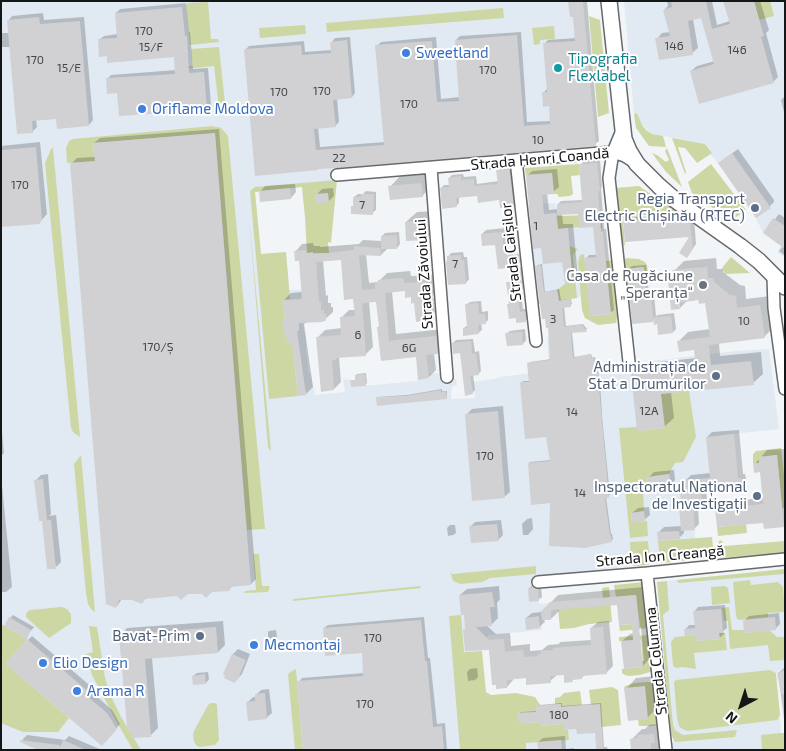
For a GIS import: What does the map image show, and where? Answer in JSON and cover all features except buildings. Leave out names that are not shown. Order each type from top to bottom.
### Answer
[{"type":"main road","points":[[609,1],[624,139],[628,151],[637,164]]},
{"type":"main road","name":"Strada Henri Coandă","points":[[637,164],[675,200],[759,261],[785,287]]},
{"type":"street","points":[[623,128],[613,152],[609,178],[628,362]]},
{"type":"street","name":"Strada Henri Coandă","points":[[337,175],[613,152],[625,156],[637,164]]},
{"type":"street","name":"Strada Caișilor","points":[[516,160],[536,341]]},
{"type":"street","name":"Strada Zăvoiului","points":[[431,168],[447,377]]},
{"type":"street","points":[[773,276],[774,308],[785,389]]},
{"type":"street","name":"Strada Ion Creangă","points":[[538,582],[785,559]]},
{"type":"street","name":"Strada Columna","points":[[647,573],[666,750]]},
{"type":"shaded area","points":[[1,1],[583,1],[596,148],[337,168],[334,215],[305,217],[302,187],[255,192],[261,254],[286,252],[289,290],[301,290],[309,373],[311,373],[315,395],[345,392],[343,379],[350,380],[351,387],[418,381],[429,378],[429,374],[440,373],[456,379],[457,385],[453,386],[451,399],[475,398],[473,382],[549,371],[547,337],[573,337],[577,370],[735,351],[769,349],[779,429],[722,435],[727,487],[691,490],[697,559],[537,576],[539,604],[550,603],[541,611],[542,630],[488,635],[481,651],[464,652],[465,731],[594,722],[596,750],[1,750]]},
{"type":"shaded area","points":[[624,1],[785,1],[784,257],[777,252],[781,246],[763,233],[756,218],[710,154],[712,153],[705,144],[652,134],[642,125],[637,114],[634,114]]},
{"type":"shaded area","points":[[556,203],[557,216],[602,215],[611,314],[598,325],[585,318],[581,297],[538,304],[526,205]]},
{"type":"shaded area","points":[[785,569],[785,669],[778,671],[776,674],[781,733],[785,733],[785,750],[672,750],[671,743],[674,742],[671,734],[657,582]]},
{"type":"green space","points":[[754,1],[770,1],[774,16],[759,20]]},
{"type":"green space","points":[[208,2],[211,39],[218,39],[219,42],[190,45],[186,5],[188,3]]},
{"type":"green space","points":[[503,8],[504,18],[327,32],[326,23]]},
{"type":"green space","points":[[589,16],[600,20],[609,113],[598,117]]},
{"type":"green space","points":[[305,25],[306,34],[260,38],[259,28]]},
{"type":"green space","points":[[554,26],[555,39],[540,40],[540,44],[534,45],[532,28]]},
{"type":"green space","points":[[219,47],[225,104],[219,114],[217,112],[219,108],[214,66],[175,70],[175,67],[193,66],[191,49]]},
{"type":"green space","points":[[637,113],[646,130],[652,134],[663,136],[666,147],[649,146],[636,128],[634,114]]},
{"type":"green space","points":[[212,126],[221,128],[228,136],[265,529],[247,530],[215,133],[93,143],[95,161],[67,163],[66,148],[69,141],[73,139]]},
{"type":"green space","points":[[672,138],[705,144],[712,153],[697,163],[685,148],[678,147],[685,174]]},
{"type":"green space","points":[[53,148],[80,437],[71,428],[45,163]]},
{"type":"green space","points":[[667,148],[682,187],[666,172],[652,153],[666,162],[669,160],[665,151]]},
{"type":"green space","points":[[579,164],[580,175],[571,176],[573,194],[559,197],[557,194],[554,194],[552,173],[526,175],[525,168]]},
{"type":"green space","points":[[711,164],[746,210],[731,221],[692,193],[688,182]]},
{"type":"green space","points":[[337,180],[331,243],[328,242],[329,253],[307,253],[302,187],[255,192],[261,254],[286,252],[290,299],[283,300],[285,319],[293,349],[298,396],[269,399],[250,191],[255,187]]},
{"type":"green space","points":[[639,186],[683,216],[649,220],[648,215],[642,215],[642,219],[623,221],[625,245],[621,246],[615,188]]},
{"type":"green space","points":[[602,215],[602,228],[594,229],[593,227],[601,226],[600,218],[579,227],[559,229],[561,263],[557,216]]},
{"type":"green space","points":[[249,217],[271,451],[268,447]]},
{"type":"green space","points":[[569,246],[578,249],[573,256],[577,298],[538,304],[537,294],[539,302],[559,298],[557,290],[565,284],[573,284]]},
{"type":"green space","points":[[584,254],[591,316],[611,314],[605,261],[614,260],[616,323],[598,325],[585,318],[582,310],[578,262],[580,255]]},
{"type":"green space","points":[[731,257],[750,273],[725,274],[722,268]]},
{"type":"green space","points":[[625,259],[639,259],[645,262],[648,273],[644,273],[643,267],[627,269],[629,289],[626,289]]},
{"type":"green space","points":[[689,391],[696,437],[683,462],[675,463],[669,474],[647,477],[649,489],[643,490],[644,511],[631,513],[632,522],[647,521],[648,536],[630,538],[619,428],[637,427],[637,431],[664,428],[661,394]]},
{"type":"green space","points":[[781,448],[785,484],[785,508],[782,508],[777,455],[759,457],[759,463],[753,463],[753,454],[756,451]]},
{"type":"green space","points":[[81,455],[95,612],[88,604],[86,593],[74,464]]},
{"type":"green space","points":[[746,524],[747,533],[718,536],[717,527]]},
{"type":"green space","points":[[712,537],[714,557],[663,563],[660,560],[658,541]]},
{"type":"green space","points":[[720,540],[724,546],[785,541],[785,553],[720,558],[718,543]]},
{"type":"green space","points":[[648,541],[650,562],[647,565],[634,566],[631,563],[630,542]]},
{"type":"green space","points":[[253,554],[259,554],[262,586],[270,586],[268,592],[244,593],[245,591],[256,590]]},
{"type":"green space","points":[[536,566],[536,574],[490,578],[482,582],[460,584],[453,581],[450,571],[452,574]]},
{"type":"green space","points":[[785,569],[785,575],[678,583],[677,580]]},
{"type":"green space","points":[[750,580],[751,585],[778,582],[783,587],[785,612],[768,613],[768,617],[738,620],[733,582]]},
{"type":"green space","points":[[667,581],[669,610],[663,615],[675,730],[683,735],[737,730],[735,737],[675,742],[671,734],[657,582]]},
{"type":"green space","points":[[645,582],[650,628],[620,631],[619,625],[632,624],[632,627],[640,626],[636,595],[616,597],[614,585]]},
{"type":"green space","points":[[420,586],[421,588],[293,601],[293,599]]},
{"type":"green space","points":[[725,586],[728,588],[730,603],[712,605],[711,587]]},
{"type":"green space","points":[[609,587],[612,622],[560,629],[558,609],[605,598],[603,598],[602,588]]},
{"type":"green space","points":[[62,607],[71,614],[71,623],[49,638],[26,617],[27,612],[30,610]]},
{"type":"green space","points":[[729,607],[732,630],[744,630],[744,633],[769,630],[777,637],[785,637],[785,660],[770,661],[768,645],[730,649],[728,621],[724,621],[722,608]]},
{"type":"green space","points":[[461,615],[464,652],[482,651],[486,692],[491,695],[516,693],[535,697],[540,705],[536,706],[536,712],[518,713],[519,721],[523,723],[540,722],[540,726],[563,724],[563,730],[568,730],[569,740],[526,743],[526,750],[460,750],[449,616]]},
{"type":"green space","points":[[1,624],[27,639],[6,664],[69,718],[58,732],[23,732],[1,723]]},
{"type":"green space","points":[[89,626],[97,627],[105,678],[110,694],[121,717],[141,750],[133,750],[92,675],[86,654],[93,652]]},
{"type":"green space","points":[[719,633],[725,633],[727,650],[694,653],[696,669],[676,668],[673,666],[671,642],[675,637],[696,635],[696,641],[720,639]]},
{"type":"green space","points":[[649,635],[652,671],[640,675],[625,675],[622,673],[622,669],[643,667],[641,640],[619,641],[619,637]]},
{"type":"green space","points":[[296,669],[303,750],[295,750],[288,674]]},
{"type":"green space","points":[[770,670],[776,673],[780,715],[777,720],[687,731],[679,726],[674,682],[676,680]]},
{"type":"green space","points":[[653,682],[656,686],[659,721],[653,726],[639,726],[624,688],[635,683]]},
{"type":"green space","points":[[612,687],[618,690],[621,725],[601,727],[591,705],[589,690]]},
{"type":"green space","points":[[580,691],[582,705],[561,707],[561,704],[555,704],[555,698],[560,697],[564,693]]},
{"type":"green space","points":[[211,703],[217,705],[219,740],[215,745],[200,747],[194,742],[194,731],[208,705]]},
{"type":"green space","points":[[785,733],[785,750],[762,750],[761,735]]},
{"type":"place","name":"Sweetland","points":[[406,53]]},
{"type":"place","name":"Tipografia Flexlabel","points":[[558,68]]},
{"type":"place","name":"Oriflame Moldova","points":[[142,109]]},
{"type":"place","name":"Regia Transport Electric Chișinău (RTEC)","points":[[755,208]]},
{"type":"place","name":"Casa de Rugăciune „Speranța“","points":[[703,285]]},
{"type":"place","name":"Administrația de Stat a Drumurilor","points":[[716,376]]},
{"type":"place","name":"Inspectoratul Național de Investigații","points":[[757,496]]},
{"type":"place","name":"Bavat-Prim","points":[[200,636]]},
{"type":"place","name":"Mecmontaj","points":[[254,645]]},
{"type":"place","name":"Elio Design","points":[[43,663]]},
{"type":"place","name":"Arama R","points":[[77,691]]}]
